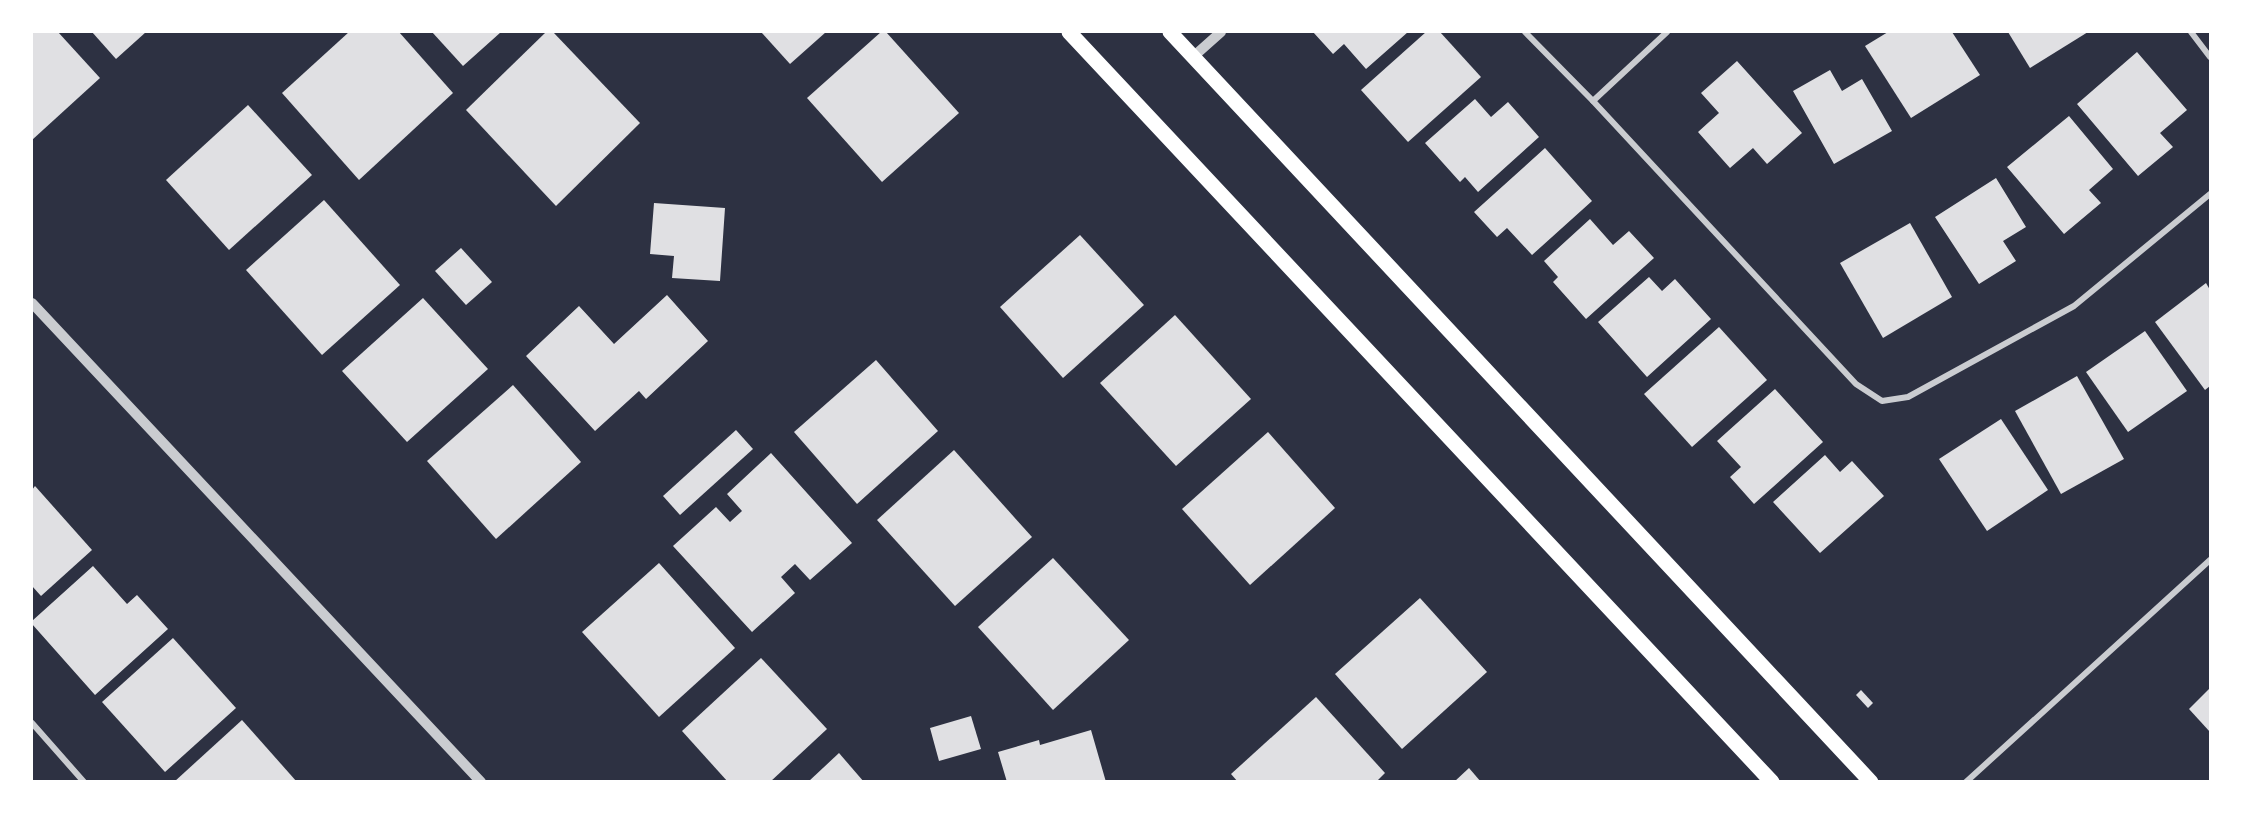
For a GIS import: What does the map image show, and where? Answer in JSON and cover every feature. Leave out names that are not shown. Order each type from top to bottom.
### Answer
[{"type":"main road","points":[[1069,32],[1772,782]]},
{"type":"main road","points":[[1170,32],[1871,782]]},
{"type":"street","points":[[1194,56],[1221,32]]},
{"type":"street","points":[[1525,32],[1593,101],[1856,384],[1882,401],[1908,397],[2074,306],[2211,194]]},
{"type":"street","points":[[1593,101],[1667,32]]},
{"type":"street","points":[[2191,32],[2211,57]]},
{"type":"street","points":[[32,303],[481,782]]},
{"type":"street","points":[[1966,782],[2211,560]]},
{"type":"street","points":[[32,723],[84,782]]},
{"type":"building","points":[[32,32],[58,32],[100,78],[32,140]]},
{"type":"building","points":[[92,32],[146,32],[116,59]]},
{"type":"building","points":[[349,32],[399,32],[453,93],[359,180],[282,93]]},
{"type":"building","points":[[432,32],[501,32],[463,66]]},
{"type":"building","points":[[546,32],[553,32],[640,123],[556,206],[466,110]]},
{"type":"building","points":[[761,32],[826,32],[790,64]]},
{"type":"building","points":[[881,32],[886,32],[959,113],[882,182],[807,98]]},
{"type":"building","points":[[1313,32],[1408,32],[1366,69],[1344,44],[1333,54]]},
{"type":"building","points":[[1426,32],[1440,32],[1481,77],[1408,142],[1361,90]]},
{"type":"building","points":[[1888,32],[1952,32],[1980,75],[1911,118],[1865,46]]},
{"type":"building","points":[[2008,32],[2088,32],[2030,68]]},
{"type":"building","points":[[2137,52],[2187,110],[2160,133],[2173,147],[2138,176],[2077,104]]},
{"type":"building","points":[[1737,61],[1802,133],[1767,164],[1753,148],[1730,168],[1698,132],[1719,113],[1701,93]]},
{"type":"building","points":[[1830,70],[1842,91],[1862,79],[1892,131],[1834,164],[1793,91]]},
{"type":"building","points":[[1475,99],[1491,117],[1508,102],[1539,137],[1478,192],[1465,177],[1460,182],[1425,143]]},
{"type":"building","points":[[248,105],[312,175],[229,250],[166,180]]},
{"type":"building","points":[[2069,116],[2113,169],[2089,190],[2101,203],[2064,234],[2007,167]]},
{"type":"building","points":[[1545,148],[1592,201],[1532,255],[1507,228],[1497,237],[1474,212]]},
{"type":"building","points":[[1996,178],[2026,227],[2003,241],[2016,261],[1979,284],[1935,217]]},
{"type":"building","points":[[324,200],[400,285],[322,355],[246,270]]},
{"type":"building","points":[[654,203],[725,208],[720,281],[672,278],[674,256],[650,254]]},
{"type":"building","points":[[1590,219],[1613,245],[1629,231],[1654,258],[1586,319],[1553,282],[1558,277],[1544,261]]},
{"type":"building","points":[[1910,223],[1952,297],[1883,338],[1840,263]]},
{"type":"building","points":[[1080,235],[1144,305],[1063,378],[1000,307]]},
{"type":"building","points":[[461,248],[492,282],[466,305],[435,271]]},
{"type":"building","points":[[1649,277],[1662,291],[1675,279],[1711,319],[1647,377],[1598,322]]},
{"type":"building","points":[[2206,283],[2210,290],[2210,386],[2205,390],[2155,322]]},
{"type":"building","points":[[667,295],[708,341],[646,399],[639,391],[595,431],[526,356],[579,306],[614,344]]},
{"type":"building","points":[[423,298],[488,369],[407,442],[342,371]]},
{"type":"building","points":[[1175,315],[1251,399],[1176,466],[1100,383]]},
{"type":"building","points":[[1719,327],[1767,380],[1692,447],[1644,394]]},
{"type":"building","points":[[2145,331],[2187,391],[2128,432],[2086,372]]},
{"type":"building","points":[[876,360],[938,431],[857,504],[794,432]]},
{"type":"building","points":[[2077,376],[2124,459],[2061,494],[2015,411]]},
{"type":"building","points":[[513,385],[581,462],[496,539],[427,461]]},
{"type":"building","points":[[1775,389],[1823,442],[1754,504],[1730,477],[1741,467],[1717,441]]},
{"type":"building","points":[[2001,419],[2048,490],[1987,531],[1939,459]]},
{"type":"building","points":[[736,430],[753,449],[680,515],[663,496]]},
{"type":"building","points":[[1268,432],[1335,508],[1250,585],[1182,509]]},
{"type":"building","points":[[954,450],[1032,537],[955,606],[877,520]]},
{"type":"building","points":[[771,453],[852,543],[810,580],[795,564],[781,577],[795,593],[752,632],[673,546],[716,507],[730,522],[742,511],[727,494]]},
{"type":"building","points":[[1825,455],[1840,472],[1852,461],[1884,496],[1820,553],[1773,502]]},
{"type":"building","points":[[35,486],[92,550],[41,596],[32,586],[32,490]]},
{"type":"building","points":[[1053,558],[1129,640],[1053,710],[978,627]]},
{"type":"building","points":[[659,563],[735,648],[659,717],[582,632]]},
{"type":"building","points":[[93,566],[127,604],[137,595],[168,629],[95,695],[32,624],[32,621]]},
{"type":"building","points":[[1420,598],[1487,672],[1402,749],[1335,674]]},
{"type":"building","points":[[173,638],[236,708],[165,772],[102,702]]},
{"type":"building","points":[[761,658],[827,729],[770,782],[728,782],[682,731]]},
{"type":"building","points":[[2210,688],[2210,732],[2189,709]]},
{"type":"building","points":[[1861,690],[1873,703],[1868,708],[1856,695]]},
{"type":"building","points":[[1316,697],[1385,773],[1376,782],[1238,782],[1231,774]]},
{"type":"building","points":[[971,716],[981,749],[939,761],[930,728]]},
{"type":"building","points":[[242,720],[297,782],[174,782]]},
{"type":"building","points":[[1091,730],[1106,782],[1007,782],[998,752],[1039,740],[1040,745]]},
{"type":"building","points":[[839,753],[864,782],[808,782]]},
{"type":"building","points":[[1469,768],[1481,782],[1454,782]]}]
